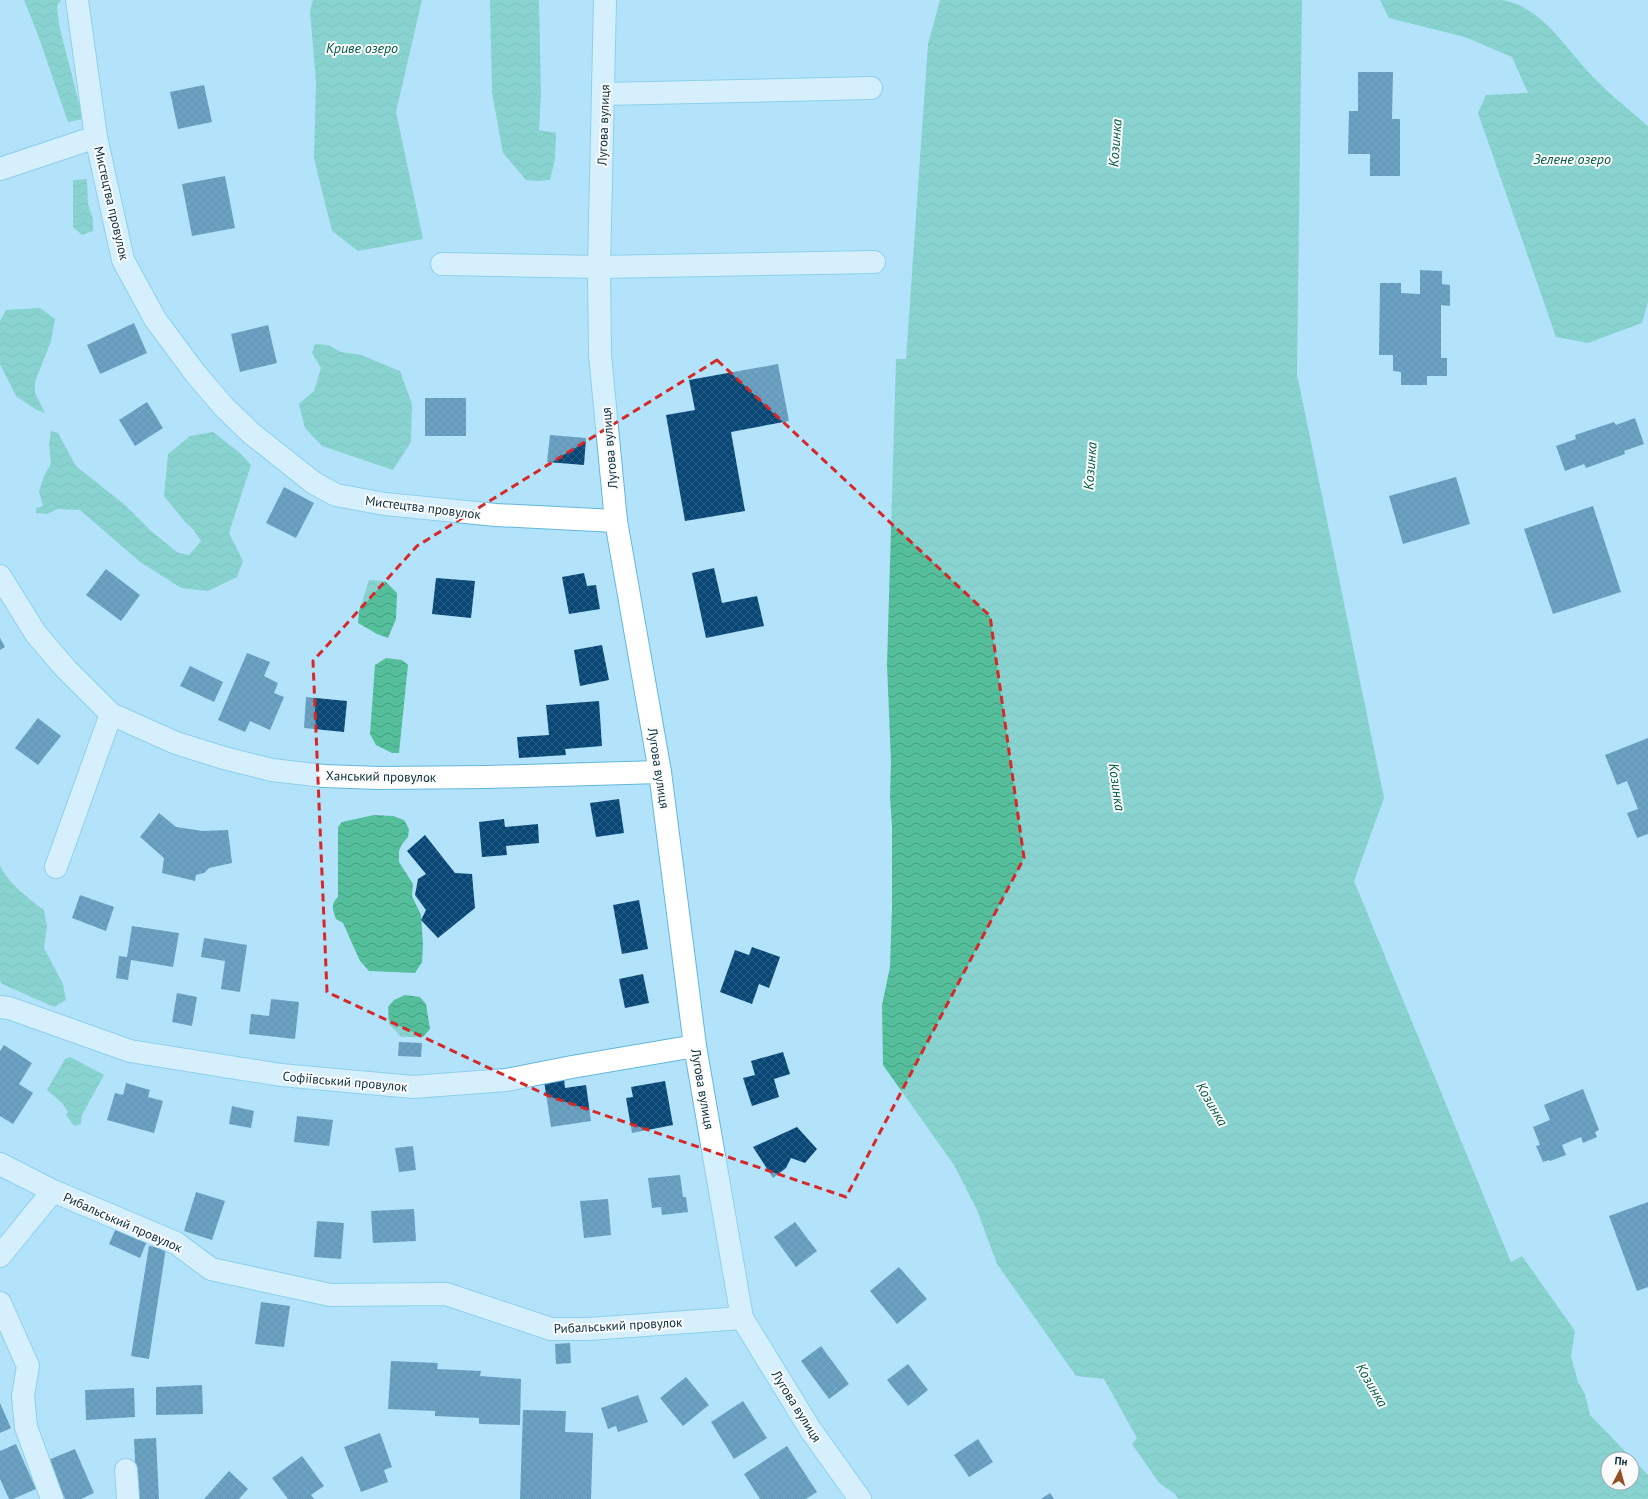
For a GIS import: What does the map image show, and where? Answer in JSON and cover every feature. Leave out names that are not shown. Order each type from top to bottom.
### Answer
[{"type":"street","name":"Мистецтва провулок","points":[[77,0],[96,137],[123,260],[155,319],[195,373],[224,407],[252,434],[314,483],[336,495],[385,504],[496,515],[616,521]]},
{"type":"street","name":"Лугова вулиця","points":[[605,0],[599,266],[600,355],[616,521],[660,772],[695,1046],[742,1318],[810,1429],[860,1499]]},
{"type":"street","points":[[604,94],[871,88]]},
{"type":"street","points":[[0,169],[96,137]]},
{"type":"street","points":[[442,264],[599,266],[874,262]]},
{"type":"street","name":"Ханський провулок","points":[[0,576],[36,634],[66,669],[111,714],[176,743],[224,758],[272,770],[324,776],[379,778],[487,777],[660,772]]},
{"type":"street","points":[[56,868],[111,714]]},
{"type":"street","name":"Софіївський провулок","points":[[3,1012],[130,1051],[281,1075],[413,1087],[506,1080],[695,1046]]},
{"type":"street","points":[[0,1164],[53,1191]]},
{"type":"street","name":"Рибальський провулок","points":[[0,1256],[53,1191],[176,1243],[212,1269],[330,1296],[446,1294],[551,1329],[742,1318]]},
{"type":"street","points":[[0,1303],[28,1366],[23,1396],[26,1427],[52,1499]]},
{"type":"street","points":[[126,1470],[128,1499]]},
{"type":"highlighted area","points":[[717,360],[990,616],[1024,858],[846,1197],[551,1097],[327,992],[313,661],[417,546]]},
{"type":"water","points":[[24,0],[61,0],[57,6],[59,25],[83,119],[68,122],[38,35]]},
{"type":"water","name":"Криве озеро","points":[[313,0],[422,0],[396,112],[423,239],[358,251],[332,231],[314,159],[316,82],[310,11]]},
{"type":"water","points":[[490,0],[539,0],[541,95],[539,130],[556,133],[555,159],[550,180],[526,180],[503,153],[492,93]]},
{"type":"water","name":"Козинка","points":[[940,0],[1302,0],[1297,374],[1384,798],[1354,881],[1511,1262],[1522,1256],[1575,1331],[1571,1356],[1578,1382],[1585,1394],[1590,1415],[1625,1451],[1600,1451],[1600,1491],[1640,1491],[1640,1467],[1648,1475],[1648,1499],[1178,1499],[1175,1494],[1159,1483],[1132,1444],[1137,1438],[1104,1379],[1076,1376],[997,1264],[977,1210],[954,1165],[883,1065],[882,1005],[890,967],[892,908],[892,827],[890,797],[891,762],[887,665],[896,359],[906,359],[928,44]]},
{"type":"water","name":"Зелене озеро","points":[[1380,0],[1502,0],[1517,4],[1542,20],[1600,84],[1648,126],[1648,302],[1642,323],[1588,343],[1556,337],[1478,113],[1486,95],[1528,93],[1512,57],[1465,37],[1389,18]]},
{"type":"water","points":[[87,179],[88,204],[93,219],[93,231],[82,235],[73,227],[73,180]]},
{"type":"water","points":[[40,308],[55,319],[51,341],[35,382],[35,393],[45,413],[35,409],[16,396],[0,364],[0,321],[6,310]]},
{"type":"water","points":[[315,344],[328,345],[341,352],[361,355],[400,371],[412,404],[411,442],[393,470],[322,446],[305,428],[299,404],[314,391],[321,368],[312,353]]},
{"type":"water","points":[[51,431],[58,433],[76,466],[125,505],[150,530],[173,549],[179,553],[189,555],[201,541],[192,528],[185,522],[164,496],[168,454],[190,436],[213,432],[240,453],[251,465],[229,533],[243,561],[237,577],[208,591],[181,588],[140,562],[80,510],[58,509],[47,514],[36,513],[36,508],[43,506],[39,491],[45,474],[51,464],[49,445]]},
{"type":"water","points":[[369,580],[385,581],[397,593],[396,619],[388,638],[377,634],[358,623],[359,611]]},
{"type":"water","points":[[386,658],[402,660],[408,665],[399,753],[392,753],[376,745],[370,734],[375,665]]},
{"type":"water","points":[[374,815],[393,816],[404,820],[409,829],[408,837],[402,844],[399,851],[399,862],[413,884],[412,896],[421,915],[423,945],[422,962],[415,973],[369,971],[360,961],[343,923],[336,919],[334,913],[333,905],[338,897],[338,827],[342,822]]},
{"type":"water","points":[[0,866],[8,879],[25,896],[44,910],[47,927],[44,948],[63,984],[66,1000],[54,1007],[2,984],[0,981]]},
{"type":"water","points":[[405,995],[420,997],[426,1004],[430,1029],[423,1037],[401,1037],[389,1024],[388,1007],[394,1000]]},
{"type":"water","points":[[70,1057],[104,1075],[82,1115],[81,1124],[74,1126],[66,1115],[68,1112],[62,1103],[47,1090],[65,1059]]},
{"type":"building","points":[[1358,72],[1393,72],[1392,119],[1400,119],[1400,176],[1370,176],[1370,154],[1348,154],[1349,111],[1358,111]]},
{"type":"building","points":[[204,85],[212,122],[178,129],[170,92]]},
{"type":"building","points":[[225,176],[235,228],[192,236],[182,184]]},
{"type":"building","points":[[1420,270],[1442,271],[1442,284],[1450,285],[1450,306],[1441,305],[1441,358],[1447,358],[1447,376],[1427,376],[1427,385],[1401,385],[1401,372],[1393,371],[1393,355],[1379,355],[1380,283],[1401,283],[1401,293],[1420,294]]},
{"type":"building","points":[[134,323],[147,353],[100,374],[87,345]]},
{"type":"building","points":[[268,325],[277,363],[240,372],[231,334]]},
{"type":"building","points":[[778,364],[789,421],[731,432],[745,511],[685,521],[666,415],[695,410],[689,380]]},
{"type":"building","points":[[425,398],[466,398],[466,436],[425,436]]},
{"type":"building","points":[[147,402],[163,428],[135,446],[119,420]]},
{"type":"building","points":[[1635,418],[1644,444],[1624,451],[1625,454],[1586,468],[1584,464],[1565,471],[1556,446],[1576,439],[1575,435],[1614,422],[1616,425]]},
{"type":"building","points":[[550,435],[586,438],[584,465],[547,462]]},
{"type":"building","points":[[1456,477],[1470,524],[1403,544],[1389,496]]},
{"type":"building","points":[[284,487],[314,503],[296,538],[266,523]]},
{"type":"building","points":[[1593,506],[1621,592],[1553,614],[1524,529]]},
{"type":"building","points":[[714,568],[722,603],[757,596],[764,626],[706,638],[692,573]]},
{"type":"building","points":[[106,569],[140,595],[121,621],[86,595]]},
{"type":"building","points":[[584,573],[587,586],[596,585],[600,609],[569,614],[562,577]]},
{"type":"building","points":[[436,578],[475,581],[471,618],[432,614]]},
{"type":"building","points":[[0,638],[5,647],[0,650]]},
{"type":"building","points":[[602,645],[609,680],[580,686],[574,650]]},
{"type":"building","points":[[247,653],[270,662],[264,676],[278,683],[274,693],[284,697],[270,730],[250,721],[245,732],[218,720]]},
{"type":"building","points":[[190,666],[223,682],[214,702],[180,686]]},
{"type":"building","points":[[306,697],[347,701],[344,732],[304,728]]},
{"type":"building","points":[[599,701],[602,746],[565,749],[566,755],[519,758],[517,737],[549,735],[546,705]]},
{"type":"building","points":[[38,718],[61,736],[38,765],[15,748]]},
{"type":"building","points":[[1648,738],[1648,834],[1637,838],[1627,813],[1638,809],[1627,781],[1617,785],[1605,755]]},
{"type":"building","points":[[619,799],[624,833],[596,837],[590,803]]},
{"type":"building","points":[[159,813],[176,827],[203,831],[228,830],[232,863],[209,868],[204,873],[196,875],[195,881],[162,873],[164,858],[140,837]]},
{"type":"building","points":[[504,819],[505,827],[538,824],[539,843],[506,846],[507,855],[482,857],[479,822]]},
{"type":"building","points":[[425,835],[455,873],[472,874],[475,908],[438,938],[421,920],[426,910],[415,895],[418,879],[426,874],[407,851]]},
{"type":"building","points":[[80,895],[114,907],[106,931],[72,918]]},
{"type":"building","points":[[639,900],[648,949],[622,954],[613,905]]},
{"type":"building","points":[[132,926],[179,933],[173,967],[131,960],[128,980],[116,978],[119,956],[127,957]]},
{"type":"building","points":[[204,938],[247,945],[240,992],[221,989],[225,961],[201,957]]},
{"type":"building","points":[[752,947],[780,957],[769,988],[759,984],[752,1004],[720,992],[735,950],[749,955]]},
{"type":"building","points":[[643,974],[649,1003],[625,1008],[619,979]]},
{"type":"building","points":[[177,993],[197,997],[192,1026],[172,1022]]},
{"type":"building","points":[[271,999],[299,1002],[295,1039],[249,1034],[251,1014],[269,1016]]},
{"type":"building","points":[[399,1042],[422,1043],[421,1057],[398,1056]]},
{"type":"building","points":[[4,1045],[32,1063],[19,1084],[33,1093],[13,1124],[0,1116],[0,1051]]},
{"type":"building","points":[[783,1052],[790,1074],[774,1079],[779,1097],[752,1106],[743,1078],[755,1075],[751,1061]]},
{"type":"building","points":[[564,1078],[565,1088],[586,1085],[591,1121],[551,1127],[544,1081]]},
{"type":"building","points":[[665,1081],[673,1125],[632,1133],[626,1098],[633,1097],[631,1087]]},
{"type":"building","points":[[126,1083],[150,1090],[148,1097],[163,1101],[154,1133],[107,1120],[115,1093],[123,1095]]},
{"type":"building","points":[[1583,1089],[1599,1130],[1595,1132],[1597,1137],[1583,1143],[1581,1137],[1562,1145],[1566,1155],[1543,1162],[1536,1146],[1540,1145],[1533,1127],[1550,1120],[1544,1105]]},
{"type":"building","points":[[232,1106],[254,1111],[251,1128],[229,1124]]},
{"type":"building","points":[[297,1116],[333,1120],[329,1146],[294,1142]]},
{"type":"building","points":[[797,1127],[817,1149],[805,1163],[791,1158],[786,1168],[773,1178],[753,1147]]},
{"type":"building","points":[[413,1146],[416,1170],[399,1172],[395,1148]]},
{"type":"building","points":[[680,1175],[683,1197],[686,1197],[688,1212],[662,1215],[661,1207],[652,1208],[648,1178]]},
{"type":"building","points":[[196,1192],[225,1201],[212,1240],[184,1231]]},
{"type":"building","points":[[608,1199],[611,1235],[584,1238],[580,1201]]},
{"type":"building","points":[[1648,1202],[1648,1287],[1637,1291],[1609,1216]]},
{"type":"building","points":[[414,1209],[416,1241],[373,1243],[371,1211]]},
{"type":"building","points":[[317,1221],[344,1223],[341,1259],[314,1257]]},
{"type":"building","points":[[795,1222],[817,1251],[796,1267],[774,1237]]},
{"type":"building","points":[[116,1228],[147,1241],[140,1258],[109,1244]]},
{"type":"building","points":[[149,1246],[166,1248],[149,1359],[131,1356]]},
{"type":"building","points":[[899,1267],[927,1299],[897,1324],[870,1291]]},
{"type":"building","points":[[261,1302],[290,1306],[284,1347],[255,1344]]},
{"type":"building","points":[[570,1343],[571,1363],[556,1364],[555,1344]]},
{"type":"building","points":[[821,1346],[849,1384],[829,1399],[801,1361]]},
{"type":"building","points":[[391,1361],[438,1363],[437,1369],[481,1371],[480,1376],[521,1379],[520,1425],[479,1424],[479,1418],[435,1416],[435,1411],[388,1409]]},
{"type":"building","points":[[908,1364],[928,1390],[908,1406],[887,1380]]},
{"type":"building","points":[[686,1377],[709,1405],[683,1426],[660,1398]]},
{"type":"building","points":[[202,1385],[203,1414],[156,1415],[156,1387]]},
{"type":"building","points":[[134,1388],[135,1417],[86,1420],[85,1390]]},
{"type":"building","points":[[638,1395],[648,1422],[618,1432],[616,1426],[608,1429],[601,1408]]},
{"type":"building","points":[[743,1401],[767,1438],[734,1459],[711,1422]]},
{"type":"building","points":[[0,1403],[11,1428],[0,1433]]},
{"type":"building","points":[[523,1410],[566,1411],[565,1432],[593,1433],[591,1499],[520,1499]]},
{"type":"building","points":[[380,1433],[392,1467],[384,1470],[388,1482],[361,1492],[344,1447]]},
{"type":"building","points":[[156,1438],[159,1499],[137,1499],[134,1439]]},
{"type":"building","points":[[978,1439],[993,1462],[969,1477],[954,1455]]},
{"type":"building","points":[[16,1444],[36,1489],[13,1499],[9,1499],[0,1479],[0,1451]]},
{"type":"building","points":[[787,1446],[817,1492],[806,1499],[760,1499],[744,1474]]},
{"type":"building","points":[[75,1449],[94,1493],[81,1499],[65,1499],[48,1460]]},
{"type":"building","points":[[302,1456],[324,1486],[311,1495],[314,1499],[288,1499],[272,1478]]},
{"type":"building","points":[[229,1471],[248,1489],[239,1499],[204,1499]]},
{"type":"building","points":[[1050,1493],[1054,1499],[1041,1499]]}]
